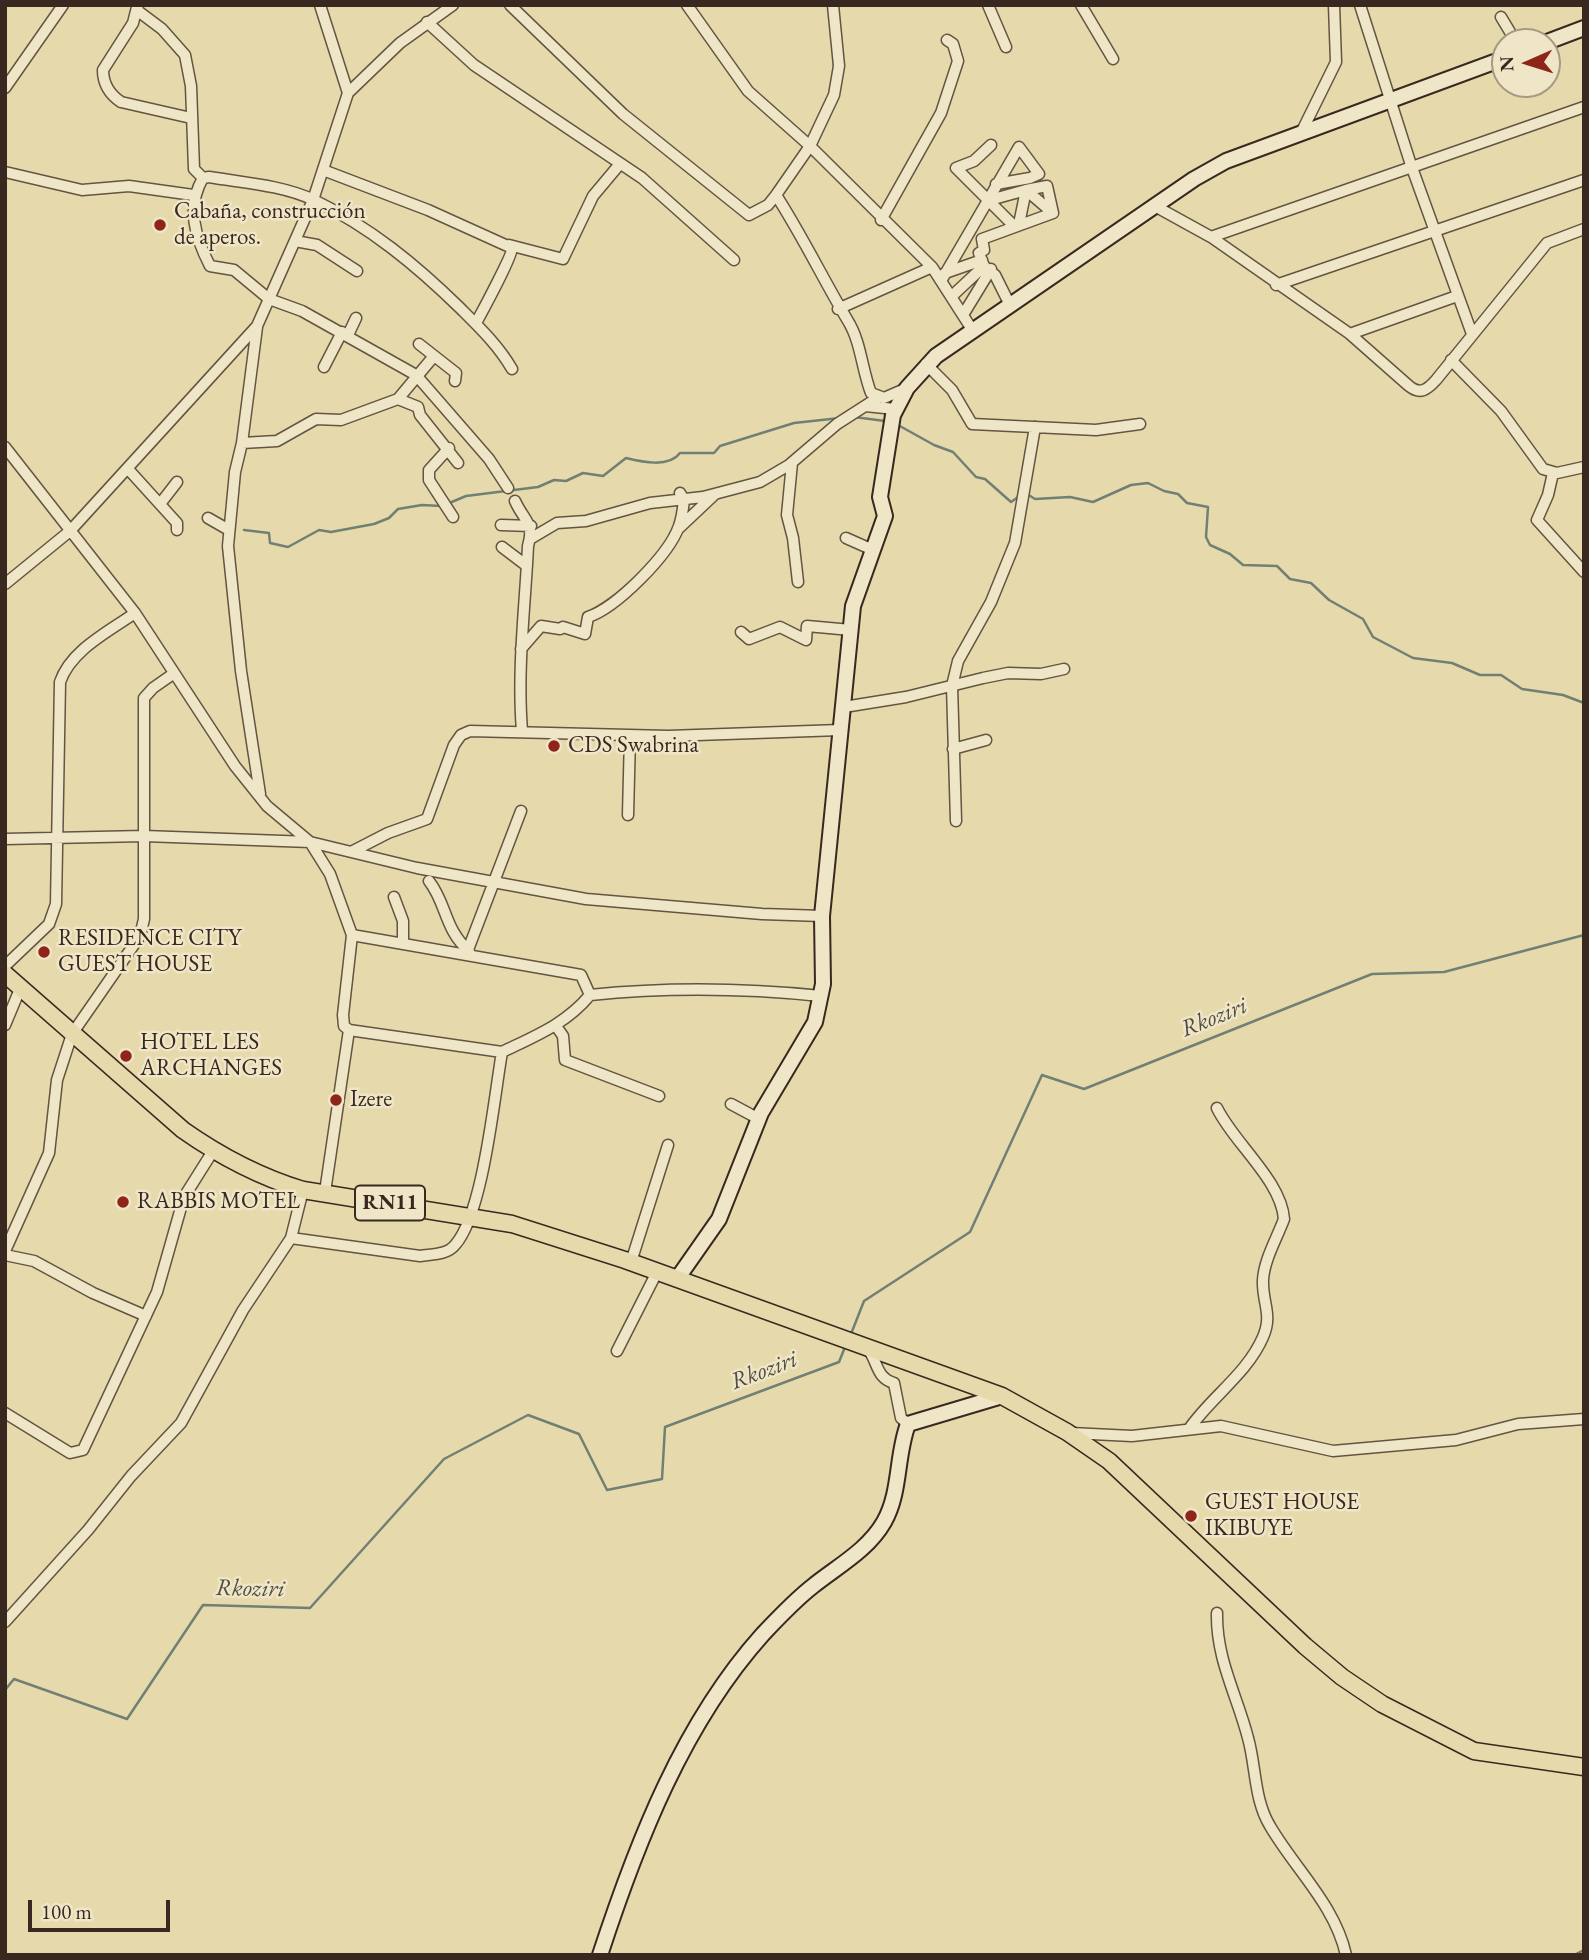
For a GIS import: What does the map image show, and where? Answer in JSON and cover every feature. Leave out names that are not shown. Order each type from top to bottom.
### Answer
[{"type":"main road","name":"RN11","points":[[5,974],[183,1130],[213,1151],[282,1183],[303,1189],[512,1224],[631,1262],[1002,1396],[1067,1432],[1109,1461],[1318,1657],[1382,1704],[1474,1751],[1584,1767]]},
{"type":"street","points":[[5,88],[63,5]]},
{"type":"street","points":[[320,5],[348,93]]},
{"type":"street","points":[[260,797],[241,671],[229,530],[257,326],[313,200],[348,93],[400,43],[453,5]]},
{"type":"street","points":[[510,5],[623,114],[749,215],[757,212],[776,195],[810,146],[839,81],[836,14],[833,5]]},
{"type":"street","points":[[687,5],[748,92],[810,146],[881,220],[943,277],[973,331]]},
{"type":"street","points":[[988,5],[1006,47]]},
{"type":"street","points":[[1082,5],[1113,59]]},
{"type":"street","points":[[1301,133],[1336,62],[1334,5]]},
{"type":"street","points":[[1360,5],[1411,165],[1472,334]]},
{"type":"street","points":[[137,6],[133,23],[103,70],[105,83],[112,96],[121,102],[191,118]]},
{"type":"street","points":[[137,6],[185,55],[191,86],[191,118],[196,145],[194,169],[203,178],[266,185],[313,200],[399,250],[476,323],[502,351],[512,369]]},
{"type":"street","points":[[1501,18],[1507,28]]},
{"type":"street","points":[[427,22],[474,65],[642,178],[734,260]]},
{"type":"street","points":[[1561,37],[1584,28]]},
{"type":"street","points":[[881,220],[942,113],[958,61],[953,44],[947,40]]},
{"type":"street","points":[[677,1279],[719,1219],[759,1119],[815,1022],[821,996],[822,916],[853,606],[885,516],[880,497],[890,428],[895,409],[907,388],[926,365],[973,331],[1153,205],[1226,161],[1491,63]]},
{"type":"street","points":[[1211,237],[1411,165],[1584,107]]},
{"type":"street","points":[[991,145],[974,161],[956,168],[982,182],[989,199],[1017,225]]},
{"type":"street","points":[[505,244],[563,259],[593,196],[619,164]]},
{"type":"street","points":[[323,170],[512,248],[511,258],[498,276],[476,323]]},
{"type":"street","points":[[5,172],[82,190],[128,187],[193,195]]},
{"type":"street","points":[[203,178],[193,195],[192,215],[201,249],[210,266],[234,270],[269,299],[302,311],[416,375],[489,459],[508,488]]},
{"type":"street","points":[[1276,285],[1584,180]]},
{"type":"street","points":[[982,182],[989,199]]},
{"type":"street","points":[[943,277],[989,199],[1047,186],[1053,213]]},
{"type":"street","points":[[1026,191],[1053,213]]},
{"type":"street","points":[[1026,191],[1034,219]]},
{"type":"street","points":[[1017,225],[1026,191]]},
{"type":"street","points":[[776,195],[816,259],[838,309],[848,321],[871,393],[879,397]]},
{"type":"street","points":[[1153,205],[1211,237],[1276,285],[1350,334],[1409,386],[1419,391],[1426,390],[1547,243],[1584,229]]},
{"type":"street","points":[[1010,305],[979,253],[984,250],[982,239],[1053,213]]},
{"type":"street","points":[[295,241],[317,245],[357,271]]},
{"type":"street","points":[[963,242],[983,244]]},
{"type":"street","points":[[957,253],[985,263]]},
{"type":"street","points":[[943,277],[985,263]]},
{"type":"street","points":[[952,296],[985,263]]},
{"type":"street","points":[[963,315],[985,263]]},
{"type":"street","points":[[838,309],[932,267]]},
{"type":"street","points":[[1350,334],[1457,296]]},
{"type":"street","points":[[324,367],[356,318]]},
{"type":"street","points":[[5,584],[70,531],[257,326]]},
{"type":"street","points":[[419,344],[456,373],[455,381]]},
{"type":"street","points":[[242,443],[259,439],[277,441],[316,419],[341,420],[398,399],[434,356]]},
{"type":"street","points":[[1451,360],[1501,411],[1544,469],[1553,472],[1584,467]]},
{"type":"street","points":[[926,365],[952,390],[972,424],[1109,429],[1140,424]]},
{"type":"street","points":[[530,539],[557,523],[586,521],[650,503],[682,496],[710,494],[760,482],[792,463],[837,424],[879,397],[907,388]]},
{"type":"street","points":[[398,399],[413,403],[458,463]]},
{"type":"street","points":[[865,406],[895,409]]},
{"type":"street","points":[[956,821],[952,686],[958,661],[990,602],[1015,543],[1035,427]]},
{"type":"street","points":[[5,447],[135,613],[235,766],[267,806],[310,842],[330,874],[352,935],[343,1015],[344,1026],[349,1030],[502,1052],[556,1026],[576,1011],[590,995],[664,989],[740,989],[821,996]]},
{"type":"street","points":[[449,448],[429,470],[429,480],[453,517]]},
{"type":"street","points":[[792,463],[787,516],[793,538],[798,582]]},
{"type":"street","points":[[128,468],[177,523],[177,530]]},
{"type":"street","points":[[1553,472],[1548,495],[1537,520],[1584,572]]},
{"type":"street","points":[[160,504],[177,482]]},
{"type":"street","points":[[523,620],[585,634],[588,617],[605,610],[646,573],[678,529],[710,494]]},
{"type":"street","points":[[678,529],[682,496]]},
{"type":"street","points":[[514,501],[531,526],[519,691],[522,731]]},
{"type":"street","points":[[208,518],[229,530]]},
{"type":"street","points":[[500,526],[531,526],[544,530]]},
{"type":"street","points":[[846,538],[873,550]]},
{"type":"street","points":[[502,547],[527,566]]},
{"type":"street","points":[[5,966],[49,923],[53,914],[59,837],[62,675],[76,656],[135,613]]},
{"type":"street","points":[[741,632],[749,639],[780,627],[797,638],[807,640],[807,625],[850,630]]},
{"type":"street","points":[[521,649],[541,626]]},
{"type":"street","points":[[844,707],[906,697],[1008,673],[1041,674],[1064,669]]},
{"type":"street","points":[[146,1316],[93,1293],[34,1261],[5,1253],[49,1153],[57,1080],[72,1034],[140,936],[144,919],[144,698],[173,674]]},
{"type":"street","points":[[354,852],[388,833],[427,819],[454,745],[461,735],[470,731],[630,736],[841,730]]},
{"type":"street","points":[[628,815],[630,736]]},
{"type":"street","points":[[953,749],[986,740]]},
{"type":"street","points":[[468,953],[521,811]]},
{"type":"street","points":[[5,839],[144,836],[310,842],[417,868],[586,900],[822,916]]},
{"type":"street","points":[[429,881],[436,891],[448,924],[468,953]]},
{"type":"street","points":[[394,897],[403,921],[402,942]]},
{"type":"street","points":[[352,935],[468,953],[581,975],[590,995]]},
{"type":"street","points":[[5,1025],[20,989]]},
{"type":"street","points":[[556,1026],[563,1036],[565,1060],[659,1096]]},
{"type":"street","points":[[325,1192],[349,1030]]},
{"type":"street","points":[[291,1238],[420,1256],[439,1254],[456,1245],[473,1216],[502,1052]]},
{"type":"street","points":[[731,1104],[759,1119]]},
{"type":"street","points":[[1189,1429],[1202,1409],[1233,1379],[1257,1349],[1264,1335],[1270,1317],[1265,1301],[1264,1272],[1284,1219],[1283,1210],[1261,1171],[1217,1108]]},
{"type":"street","points":[[631,1262],[668,1145]]},
{"type":"street","points":[[5,1413],[70,1453],[81,1452],[146,1316],[166,1266],[184,1197],[213,1151]]},
{"type":"street","points":[[5,1622],[88,1530],[125,1483],[181,1423],[243,1310],[291,1238],[303,1189]]},
{"type":"street","points":[[617,1351],[657,1272]]},
{"type":"street","points":[[859,1343],[872,1354],[880,1374],[894,1383],[901,1418],[908,1424]]},
{"type":"street","points":[[908,1424],[1002,1396]]},
{"type":"street","points":[[1067,1432],[1132,1436],[1229,1427],[1314,1449],[1341,1451],[1456,1440],[1518,1424],[1584,1419]]},
{"type":"street","points":[[600,1955],[637,1849],[699,1725],[728,1679],[762,1635],[793,1602],[872,1539],[894,1501],[908,1424]]},
{"type":"street","points":[[1217,1614],[1217,1638],[1228,1685],[1248,1738],[1264,1815],[1336,1923],[1346,1955]]},
{"type":"waterway","points":[[854,417],[885,421]]},
{"type":"waterway","points":[[447,504],[466,496],[538,487],[554,480],[566,481],[583,473],[603,476],[626,458],[662,462],[669,461],[680,453],[714,453],[720,446],[794,423],[840,418]]},
{"type":"waterway","points":[[898,425],[953,452],[976,477],[985,479],[1011,502],[1021,495]]},
{"type":"waterway","points":[[1027,494],[1035,499],[1070,497],[1093,502],[1131,485],[1148,483],[1178,494],[1187,503],[1208,507],[1206,537],[1210,545],[1230,554],[1243,565],[1277,566],[1290,579],[1311,583],[1329,600],[1363,619],[1373,637],[1413,658],[1452,663],[1480,675],[1501,675],[1522,689],[1563,695],[1584,703]]},
{"type":"waterway","points":[[244,530],[269,533],[270,543],[288,547],[319,530],[331,532],[374,524],[389,518],[398,509],[422,505],[441,506]]},
{"type":"waterway","name":"Rkoziri","points":[[851,1334],[864,1301],[970,1232],[1042,1075],[1084,1089],[1372,974],[1444,972],[1584,935]]},
{"type":"waterway","name":"Rkoziri","points":[[5,1690],[14,1679],[127,1719],[203,1605],[310,1608],[444,1459],[528,1415],[579,1434],[607,1490],[662,1479],[665,1427],[839,1362],[845,1347]]},
{"type":"waterway","points":[[1574,1955],[1584,1950]]},
{"type":"place","name":"Cabaña, construcción de aperos.","points":[[160,225]]},
{"type":"place","name":"CDS Swabrina","points":[[554,746]]},
{"type":"place","name":"RESIDENCE CITY GUEST HOUSE","points":[[44,952]]},
{"type":"place","name":"HOTEL LES ARCHANGES","points":[[126,1056]]},
{"type":"place","name":"Izere","points":[[336,1100]]},
{"type":"place","name":"RABBIS MOTEL","points":[[123,1202]]},
{"type":"place","name":"GUEST HOUSE IKIBUYE","points":[[1191,1516]]}]
